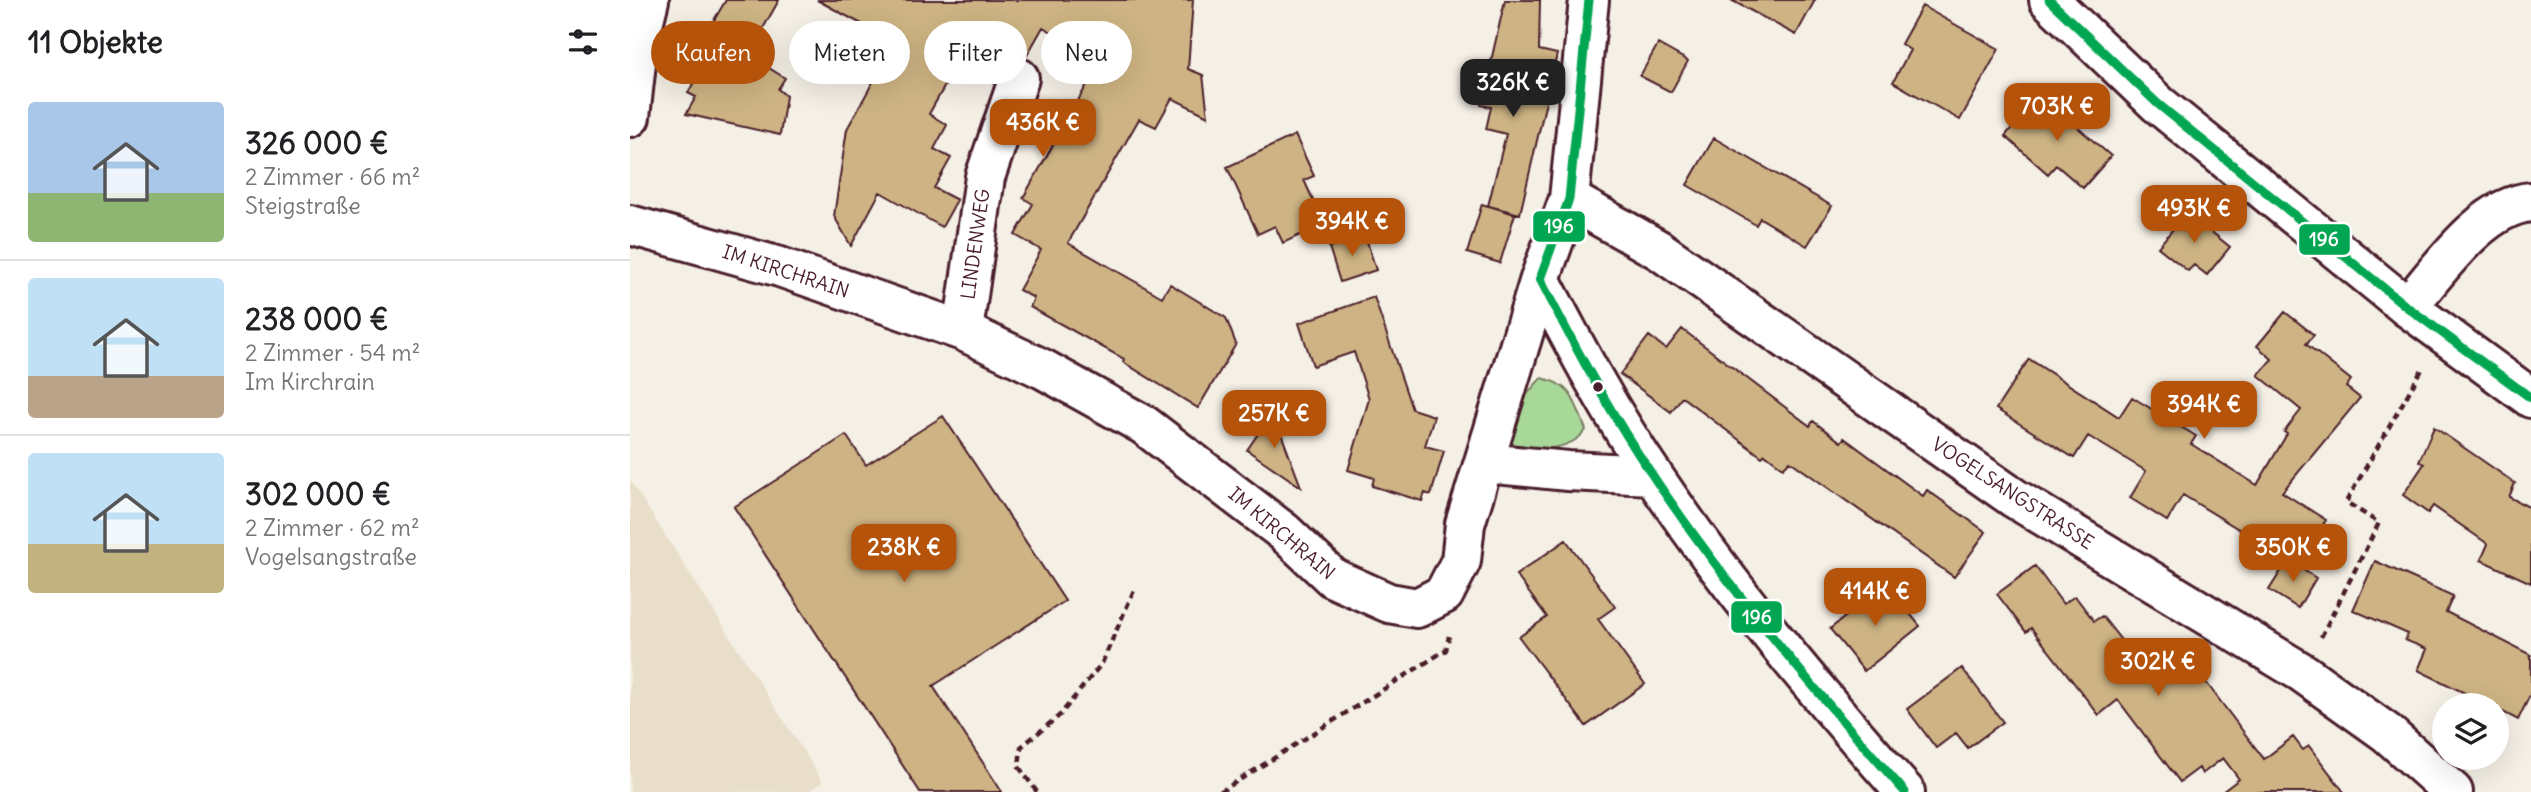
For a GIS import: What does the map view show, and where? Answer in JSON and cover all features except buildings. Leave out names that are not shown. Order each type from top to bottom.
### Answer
[{"type":"street","points":[[630,117],[638,45],[649,0]]},
{"type":"street","points":[[1444,594],[1461,561],[1465,524],[1507,382],[1569,199],[1589,0]]},
{"type":"street","points":[[2049,0],[2158,104],[2407,307],[2531,398]]},
{"type":"street","name":"LINDENWEG","points":[[963,331],[985,177],[1017,84]]},
{"type":"street","name":"VOGELSANGSTRASSE","points":[[1569,199],[1660,250],[2014,498],[2303,673],[2387,733],[2453,792]]},
{"type":"street","points":[[2407,307],[2476,228],[2518,203],[2531,202]]},
{"type":"street","name":"IM KIRCHRAIN","points":[[630,225],[780,267],[963,331],[1043,369],[1144,425],[1284,532],[1332,579],[1390,603],[1417,608],[1444,594]]},
{"type":"street","points":[[1540,279],[1586,366],[1653,475],[1741,597],[1841,721],[1905,792]]},
{"type":"street","points":[[1485,463],[1653,475]]},
{"type":"path","points":[[2303,673],[2379,523],[2346,502],[2421,372]]},
{"type":"path","points":[[1037,792],[1019,767],[1021,747],[1060,715],[1102,663],[1135,588]]},
{"type":"path","points":[[1220,792],[1446,650],[1451,628],[1444,594]]},
{"type":"shaded area","points":[[630,480],[823,782],[807,792],[630,792]]},
{"type":"green space","points":[[1541,378],[1566,390],[1575,403],[1586,430],[1571,442],[1551,448],[1529,448],[1510,443],[1527,394]]},
{"type":"transit line","name":"196","points":[[1589,0],[1569,199],[1540,279],[1612,412],[1669,500],[1732,586],[1834,711],[1905,792]]},
{"type":"transit line","name":"196","points":[[2049,0],[2158,104],[2407,307],[2531,398]]}]
